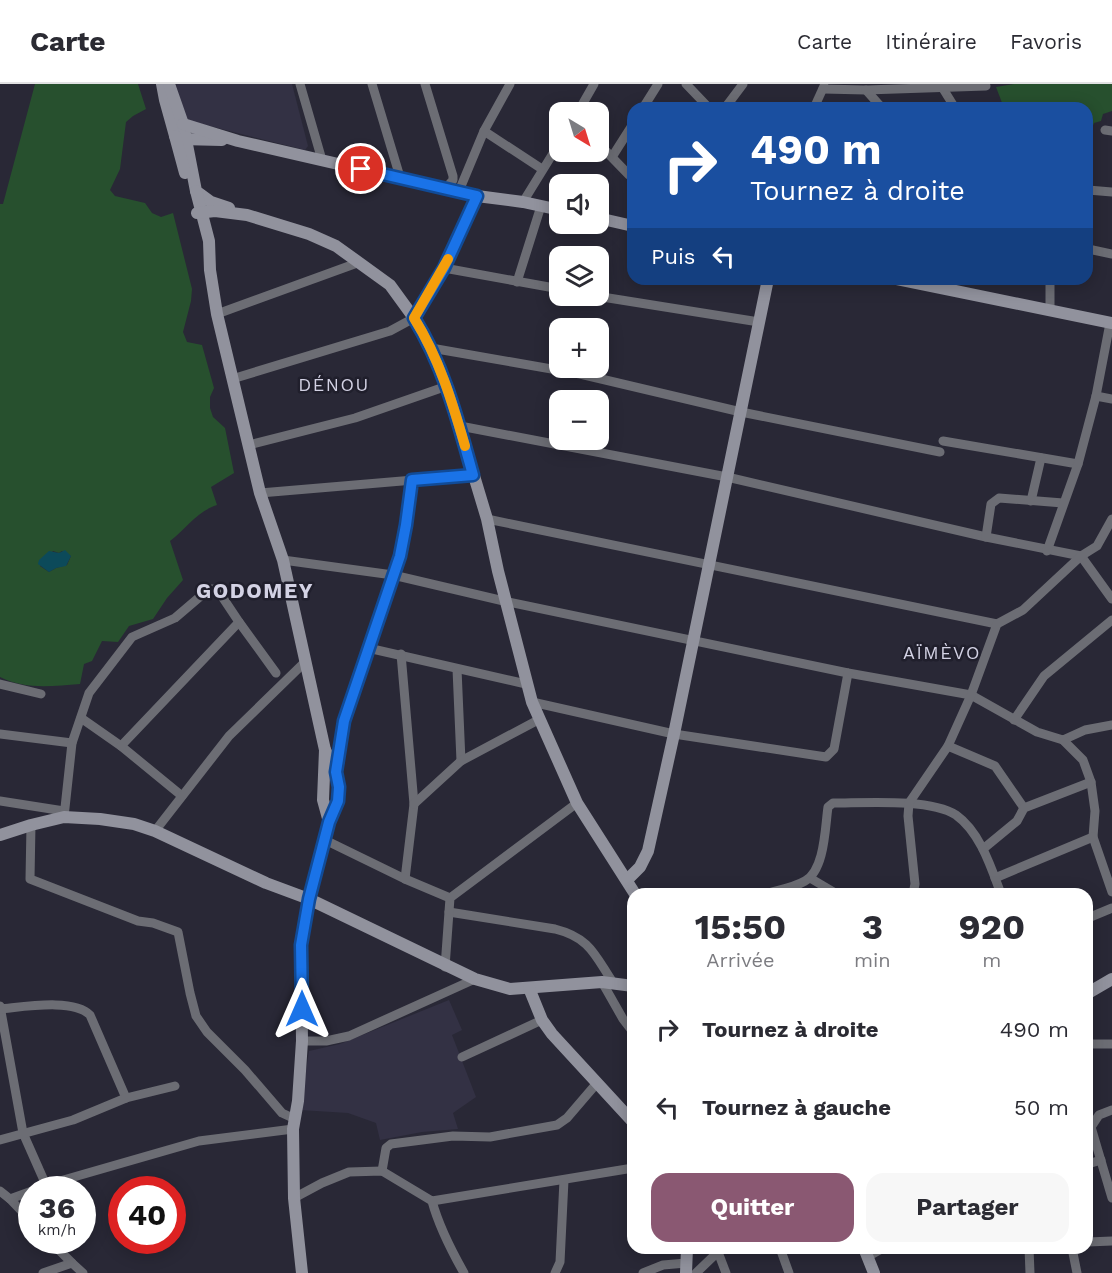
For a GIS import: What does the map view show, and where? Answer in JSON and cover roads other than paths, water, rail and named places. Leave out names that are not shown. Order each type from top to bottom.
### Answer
[{"type":"main road","points":[[162,84],[165,100],[181,137],[200,205],[203,252],[210,270],[217,314],[232,379],[260,493],[283,560],[325,750],[336,772],[339,787],[338,801],[329,822],[309,899],[301,945],[302,1041],[294,1124],[294,1198],[302,1273]]},
{"type":"main road","points":[[169,84],[183,124],[181,137],[200,205]]},
{"type":"main road","points":[[183,124],[238,141],[477,196],[549,208]]},
{"type":"main road","points":[[181,137],[238,141]]},
{"type":"main road","points":[[200,205],[247,215],[309,234],[336,246],[390,285],[414,318],[431,348],[460,426],[487,519],[532,702],[578,803],[632,888]]},
{"type":"main road","points":[[609,220],[627,224]]},
{"type":"main road","points":[[627,880],[640,867],[648,851],[767,285]]},
{"type":"main road","points":[[926,285],[1111,323]]},
{"type":"main road","points":[[325,750],[323,800],[329,822]]},
{"type":"main road","points":[[0,835],[64,814],[118,821],[155,831],[266,883],[309,899],[475,980],[510,989],[608,983],[627,985]]},
{"type":"main road","points":[[1093,990],[1112,979]]},
{"type":"main road","points":[[529,988],[542,1020],[561,1046],[627,1116]]},
{"type":"main road","points":[[867,1254],[874,1273]]},
{"type":"street","points":[[300,84],[322,160]]},
{"type":"street","points":[[372,84],[400,177]]},
{"type":"street","points":[[425,84],[453,176],[453,180],[446,188]]},
{"type":"street","points":[[459,191],[484,131],[510,84]]},
{"type":"street","points":[[584,102],[594,84]]},
{"type":"street","points":[[647,102],[658,84]]},
{"type":"street","points":[[686,84],[703,102]]},
{"type":"street","points":[[730,102],[743,84]]},
{"type":"street","points":[[817,102],[823,87],[866,90],[986,86]]},
{"type":"street","points":[[942,87],[951,102]]},
{"type":"street","points":[[866,90],[877,102]]},
{"type":"street","points":[[484,131],[542,168]]},
{"type":"street","points":[[612,157],[627,133]]},
{"type":"street","points":[[609,154],[627,173]]},
{"type":"street","points":[[523,202],[549,158]]},
{"type":"street","points":[[1093,190],[1112,192]]},
{"type":"street","points":[[232,379],[390,331],[414,318],[444,268],[477,196]]},
{"type":"street","points":[[517,282],[541,206]]},
{"type":"street","points":[[1093,250],[1112,254]]},
{"type":"street","points":[[217,314],[360,262]]},
{"type":"street","points":[[444,268],[549,287]]},
{"type":"street","points":[[1050,285],[1050,311]]},
{"type":"street","points":[[609,298],[759,322]]},
{"type":"street","points":[[1047,551],[1078,464],[1096,396],[1111,323]]},
{"type":"street","points":[[431,348],[580,374],[741,412],[940,452]]},
{"type":"street","points":[[249,445],[355,418],[447,386]]},
{"type":"street","points":[[1096,396],[1112,399]]},
{"type":"street","points":[[460,426],[727,477],[1047,551],[1081,556],[1112,599]]},
{"type":"street","points":[[944,441],[1078,464]]},
{"type":"street","points":[[1031,501],[1041,458]]},
{"type":"street","points":[[260,493],[473,475]]},
{"type":"street","points":[[336,772],[347,711],[404,539],[412,480]]},
{"type":"street","points":[[986,537],[991,504],[994,500],[999,498],[1063,503]]},
{"type":"street","points":[[487,519],[997,624],[1023,610],[1081,556],[1097,546],[1112,519]]},
{"type":"street","points":[[283,560],[393,575],[507,602],[848,673],[971,695],[1037,732],[1063,740],[1083,760],[1091,782],[1095,811],[1093,837],[1112,892]]},
{"type":"street","points":[[0,801],[64,814],[72,742],[89,693],[132,637],[175,618],[209,589],[217,589],[276,673]]},
{"type":"street","points":[[1014,720],[1044,676],[1112,620]]},
{"type":"street","points":[[121,746],[239,622]]},
{"type":"street","points":[[914,888],[909,803],[948,746],[971,695],[997,624]]},
{"type":"street","points":[[368,648],[526,684]]},
{"type":"street","points":[[401,654],[414,804],[405,879]]},
{"type":"street","points":[[155,831],[229,736],[306,661]]},
{"type":"street","points":[[457,669],[461,761]]},
{"type":"street","points":[[532,702],[674,734],[826,757],[834,749],[848,673]]},
{"type":"street","points":[[0,684],[41,694]]},
{"type":"street","points":[[81,718],[121,746],[182,796]]},
{"type":"street","points":[[414,804],[461,761],[540,719]]},
{"type":"street","points":[[1063,740],[1085,730],[1112,725]]},
{"type":"street","points":[[0,734],[72,742]]},
{"type":"street","points":[[948,746],[991,763],[1000,771],[1024,808]]},
{"type":"street","points":[[983,849],[1017,821],[1024,808],[1091,782]]},
{"type":"street","points":[[445,967],[450,898],[578,803]]},
{"type":"street","points":[[785,888],[810,878],[818,867],[830,804],[909,803],[942,809],[954,814],[964,822],[983,849],[999,888]]},
{"type":"street","points":[[31,825],[30,879],[138,921],[153,923],[178,932],[189,993],[196,1016],[207,1032],[294,1124]]},
{"type":"street","points":[[995,878],[1093,837]]},
{"type":"street","points":[[325,840],[450,898]]},
{"type":"street","points":[[810,878],[827,888]]},
{"type":"street","points":[[1093,916],[1112,908]]},
{"type":"street","points":[[449,912],[572,933],[586,943],[608,983],[619,1013],[627,1024]]},
{"type":"street","points":[[302,1041],[326,1041],[349,1036],[475,980]]},
{"type":"street","points":[[42,1176],[23,1133],[0,1008],[71,1005],[85,1010],[90,1015],[126,1098]]},
{"type":"street","points":[[462,1057],[542,1020]]},
{"type":"street","points":[[1093,1044],[1112,1044]]},
{"type":"street","points":[[0,1065],[10,1061]]},
{"type":"street","points":[[382,1171],[386,1148],[391,1144],[453,1136],[490,1137],[557,1125],[567,1118],[597,1083]]},
{"type":"street","points":[[0,1140],[73,1119],[126,1098],[175,1086]]},
{"type":"street","points":[[1093,1122],[1099,1114],[1112,1110]]},
{"type":"street","points":[[77,1176],[199,1141],[294,1124]]},
{"type":"street","points":[[1093,1139],[1112,1198]]},
{"type":"street","points":[[1093,1162],[1101,1160]]},
{"type":"street","points":[[294,1198],[349,1172],[382,1171],[432,1201],[627,1169]]},
{"type":"street","points":[[555,1273],[560,1262],[564,1180]]},
{"type":"street","points":[[0,1191],[18,1207]]},
{"type":"street","points":[[10,1199],[18,1196]]},
{"type":"street","points":[[432,1201],[438,1223],[464,1273]]},
{"type":"street","points":[[1093,1242],[1112,1241]]},
{"type":"street","points":[[63,1254],[83,1273]]},
{"type":"street","points":[[696,1273],[716,1254]]},
{"type":"street","points":[[721,1254],[726,1273]]},
{"type":"street","points":[[782,1254],[789,1273]]},
{"type":"street","points":[[1029,1254],[1030,1273]]},
{"type":"street","points":[[1073,1254],[1077,1273]]},
{"type":"street","points":[[43,1273],[72,1263]]},
{"type":"street","points":[[643,1273],[663,1265],[686,1268]]},
{"type":"water","points":[[65,550],[71,556],[66,566],[49,572],[38,564],[39,560],[49,551],[59,553]]},
{"type":"district","name":"DÉNOU","points":[[334,384]]},
{"type":"district","name":"GODOMEY","points":[[255,590]]},
{"type":"district","name":"AÏMÈVO","points":[[942,652]]}]
